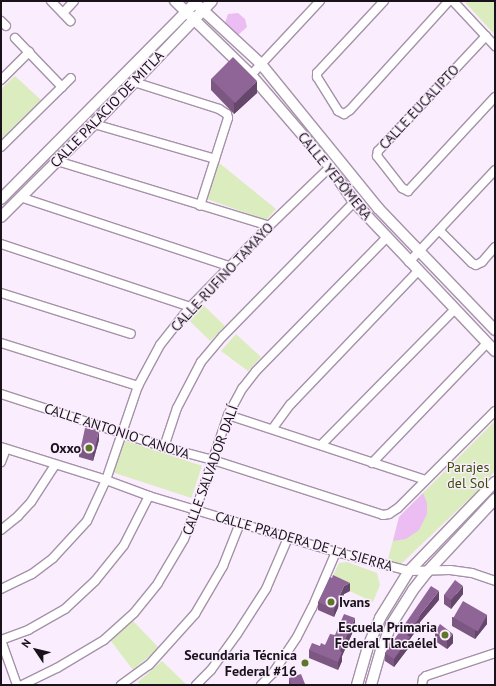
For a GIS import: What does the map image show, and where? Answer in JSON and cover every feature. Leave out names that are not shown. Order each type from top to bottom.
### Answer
[{"type":"main road","name":"CALLE YEPÓMERA","points":[[175,1],[251,75],[330,167],[354,202],[409,262],[495,351]]},
{"type":"main road","name":"CALLE PALACIO DE MITLA","points":[[2,215],[94,124],[212,1]]},
{"type":"main road","name":"CALLE YEPÓMERA","points":[[195,2],[261,64],[378,208],[494,325]]},
{"type":"main road","name":"CALLE PALACIO DE MITLA","points":[[1,199],[195,2]]},
{"type":"main road","points":[[357,685],[367,649],[380,618],[409,571],[495,482]]},
{"type":"main road","points":[[371,685],[380,651],[391,625],[427,572],[495,499]]},
{"type":"street","points":[[51,1],[70,21]]},
{"type":"street","points":[[62,13],[74,1]]},
{"type":"street","points":[[251,75],[320,1]]},
{"type":"street","points":[[384,1],[317,73],[318,80],[338,111],[344,114],[350,110],[449,1]]},
{"type":"street","points":[[453,1],[495,46]]},
{"type":"street","name":"CALLE EUCALIPTO","points":[[486,36],[378,151],[377,156],[402,188],[408,191],[495,97]]},
{"type":"street","points":[[15,38],[62,87]]},
{"type":"street","points":[[1,80],[29,52]]},
{"type":"street","points":[[1,148],[71,78]]},
{"type":"street","points":[[134,82],[224,111],[228,118],[200,206]]},
{"type":"street","points":[[94,124],[215,160]]},
{"type":"street","points":[[57,161],[269,226]]},
{"type":"street","name":"CALLE RUFINO TAMAYO","points":[[1,589],[32,574],[67,545],[86,521],[106,480],[138,386],[160,345],[190,307],[229,266],[330,167]]},
{"type":"street","points":[[409,262],[440,231],[495,170]]},
{"type":"street","points":[[20,197],[229,266]]},
{"type":"street","points":[[164,448],[177,408],[201,362],[223,336],[354,202]]},
{"type":"street","points":[[440,231],[474,264],[479,264],[495,247]]},
{"type":"street","name":"CALLE SALVADOR DALÍ","points":[[22,685],[57,668],[104,640],[134,613],[158,583],[184,540],[228,415],[242,389],[256,371],[387,237]]},
{"type":"street","points":[[1,244],[190,307]]},
{"type":"street","points":[[273,428],[290,405],[418,271]]},
{"type":"street","points":[[1,293],[131,334]]},
{"type":"street","points":[[321,445],[454,309]]},
{"type":"street","points":[[1,343],[138,386]]},
{"type":"street","points":[[372,463],[487,343]]},
{"type":"street","name":"CALLE ANTONIO CANOVA","points":[[1,394],[122,432],[164,448],[212,460],[383,515],[393,512],[495,411]]},
{"type":"street","points":[[228,415],[273,428],[372,463],[426,480]]},
{"type":"street","points":[[1,462],[4,448]]},
{"type":"street","name":"CALLE PRADERA DE LA SIERRA","points":[[4,448],[106,480],[149,496],[336,552],[409,571],[427,572],[450,570],[472,573],[495,581]]},
{"type":"street","points":[[1,530],[18,516],[30,502],[56,464]]},
{"type":"street","points":[[17,685],[1,640],[28,630],[65,609],[95,581],[124,545],[149,496]]},
{"type":"street","points":[[121,685],[148,665],[195,614],[223,566],[240,523]]},
{"type":"street","points":[[196,685],[211,670],[246,621],[266,589],[288,538]]},
{"type":"street","points":[[261,685],[273,673],[297,637],[312,608],[336,552]]},
{"type":"street","points":[[422,682],[426,676],[495,653]]},
{"type":"green space","points":[[464,1],[495,1],[495,35]]},
{"type":"green space","points":[[15,76],[41,100],[1,139],[1,89]]},
{"type":"green space","points":[[218,162],[276,209],[266,220],[207,199]]},
{"type":"green space","points":[[199,301],[225,326],[210,341],[184,316]]},
{"type":"green space","points":[[236,334],[261,357],[248,371],[221,351]]},
{"type":"green space","name":"Parajes del Sol","points":[[495,421],[495,471],[488,479],[484,487],[468,500],[401,564],[392,565],[387,563],[399,517]]},
{"type":"green space","points":[[123,440],[202,466],[191,498],[112,472]]},
{"type":"green space","points":[[347,562],[377,573],[380,585],[373,602],[330,582],[339,563]]},
{"type":"green space","points":[[133,621],[159,648],[133,670],[111,641]]},
{"type":"green space","points":[[162,661],[187,685],[140,685],[138,682]]},
{"type":"shaded area","points":[[238,13],[245,19],[247,27],[238,35],[225,23],[228,14]]},
{"type":"shaded area","points":[[423,493],[427,503],[427,514],[419,530],[406,539],[393,541],[399,517]]},
{"type":"building","points":[[233,57],[257,81],[235,103],[211,79]]},
{"type":"building","points":[[85,428],[99,431],[94,451],[81,449]]},
{"type":"building","points":[[333,575],[350,583],[344,586],[334,609],[318,602],[330,577],[332,578]]},
{"type":"building","points":[[455,580],[463,586],[451,600],[444,595]]},
{"type":"building","points":[[431,586],[439,591],[419,616],[420,617],[407,635],[410,637],[394,659],[385,653]]},
{"type":"building","points":[[463,601],[487,615],[478,631],[454,617]]},
{"type":"building","points":[[344,614],[355,618],[340,651],[342,652],[338,662],[309,650],[312,643],[320,646],[321,643],[325,645],[330,634],[335,635]]},
{"type":"building","points":[[440,624],[453,634],[447,640],[435,632]]},
{"type":"building","points":[[301,674],[305,684],[291,685],[289,678]]},
{"type":"place","name":"Oxxo","points":[[89,448]]},
{"type":"place","name":"Ivans","points":[[331,602]]},
{"type":"place","name":"Escuela Primaria Federal Tlacaélel","points":[[445,635]]},
{"type":"place","name":"Secundaria Técnica Federal #16","points":[[305,663]]}]
